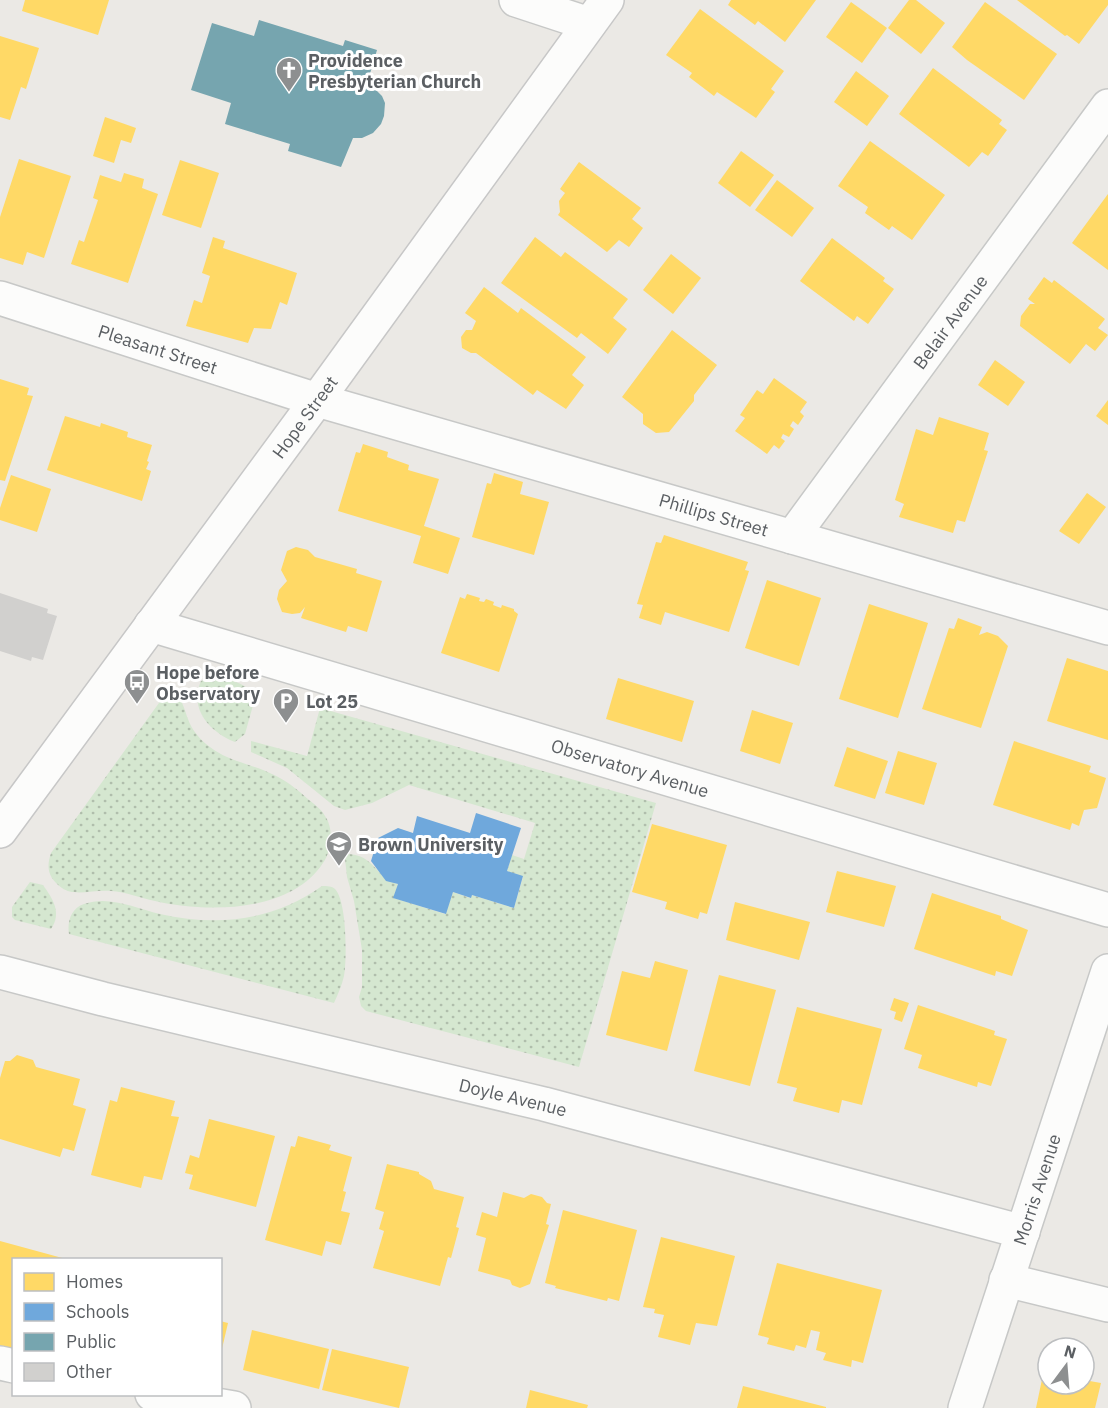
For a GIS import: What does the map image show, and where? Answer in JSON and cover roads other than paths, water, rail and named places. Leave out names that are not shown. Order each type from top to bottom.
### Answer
[{"type":"street","points":[[516,0],[598,12]]},
{"type":"street","name":"Hope Street","points":[[0,831],[317,400],[598,12]]},
{"type":"street","name":"Belair Avenue","points":[[792,537],[1108,106]]},
{"type":"street","name":"Pleasant Street","points":[[0,298],[317,400]]},
{"type":"street","name":"Phillips Street","points":[[317,400],[1108,628]]},
{"type":"street","name":"Observatory Avenue","points":[[151,625],[1108,910]]},
{"type":"street","name":"Morris Avenue","points":[[965,1408],[1108,971]]},
{"type":"street","name":"Doyle Avenue","points":[[0,972],[114,1002],[544,1104],[1023,1232]]},
{"type":"street","points":[[1006,1280],[1108,1305]]},
{"type":"street","points":[[158,1396],[234,1408]]},
{"type":"place","name":"Providence Presbyterian Church","points":[[289,93]]},
{"type":"place","name":"Hope before Observatory","points":[[137,705]]},
{"type":"place","name":"Lot 25","points":[[286,724]]},
{"type":"place","name":"Brown University","points":[[339,867]]}]
